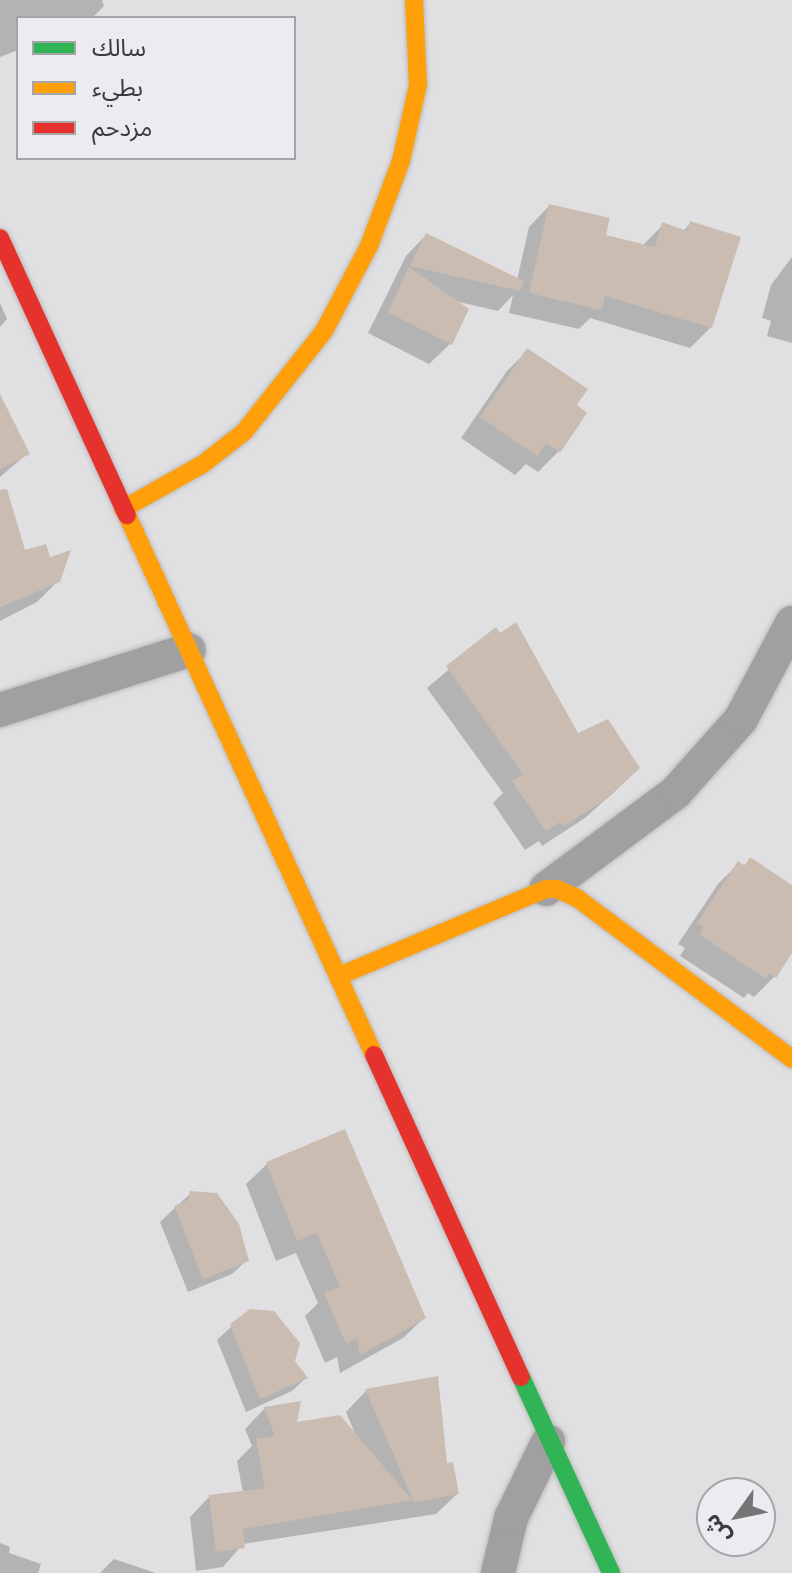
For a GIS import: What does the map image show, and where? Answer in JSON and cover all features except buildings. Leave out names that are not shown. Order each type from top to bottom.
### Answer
[{"type":"street","points":[[123,509],[203,464],[244,432],[324,331],[369,246],[401,161],[418,85],[414,0]]},
{"type":"street","points":[[0,238],[339,976],[548,1442],[611,1573]]},
{"type":"street","points":[[339,976],[546,889],[676,792],[741,719],[792,623]]},
{"type":"street","points":[[0,710],[189,650]]},
{"type":"street","points":[[546,889],[577,898],[792,1059]]},
{"type":"street","points":[[498,1573],[511,1518],[548,1442]]},
{"type":"traffic: fast","points":[[521,1377],[611,1573]]},
{"type":"traffic: slow","points":[[123,509],[203,464],[244,432],[324,331],[369,246],[401,161],[418,85],[414,0]]},
{"type":"traffic: slow","points":[[127,515],[374,1055]]},
{"type":"traffic: slow","points":[[339,976],[546,889],[557,889],[577,898],[792,1059]]},
{"type":"traffic: jam","points":[[0,238],[127,515]]},
{"type":"traffic: jam","points":[[374,1055],[521,1377]]}]
